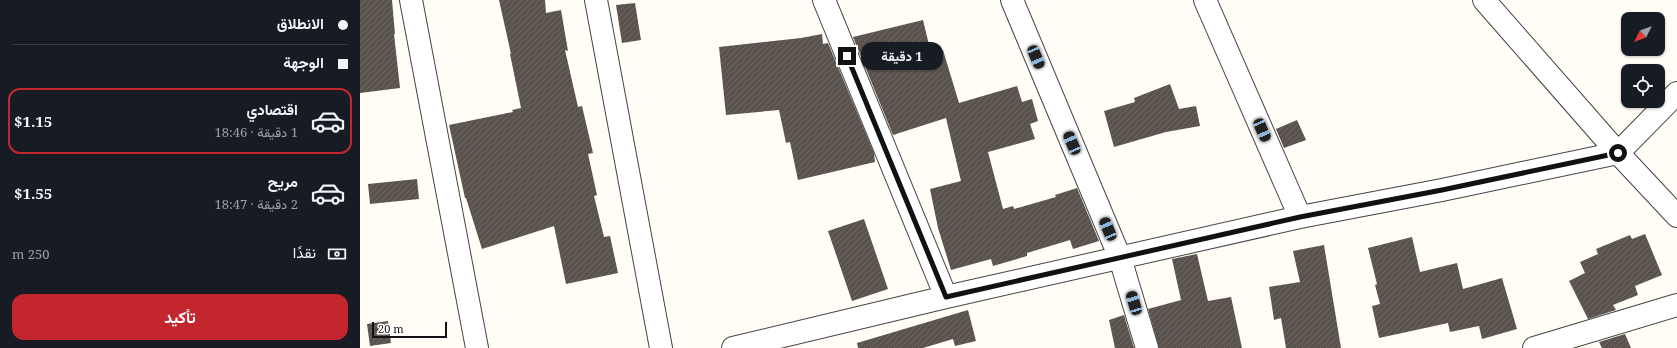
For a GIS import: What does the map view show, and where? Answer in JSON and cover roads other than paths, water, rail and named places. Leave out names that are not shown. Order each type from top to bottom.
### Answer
[{"type":"street","points":[[411,0],[477,348]]},
{"type":"street","points":[[596,0],[661,348]]},
{"type":"street","points":[[824,0],[946,297]]},
{"type":"street","points":[[1012,0],[1120,258],[1147,348]]},
{"type":"street","points":[[1205,0],[1300,217]]},
{"type":"street","points":[[1484,0],[1618,153],[1677,216]]},
{"type":"street","points":[[733,348],[946,297],[1300,217],[1442,190],[1618,153],[1677,92]]},
{"type":"street","points":[[1534,348],[1677,305]]}]
